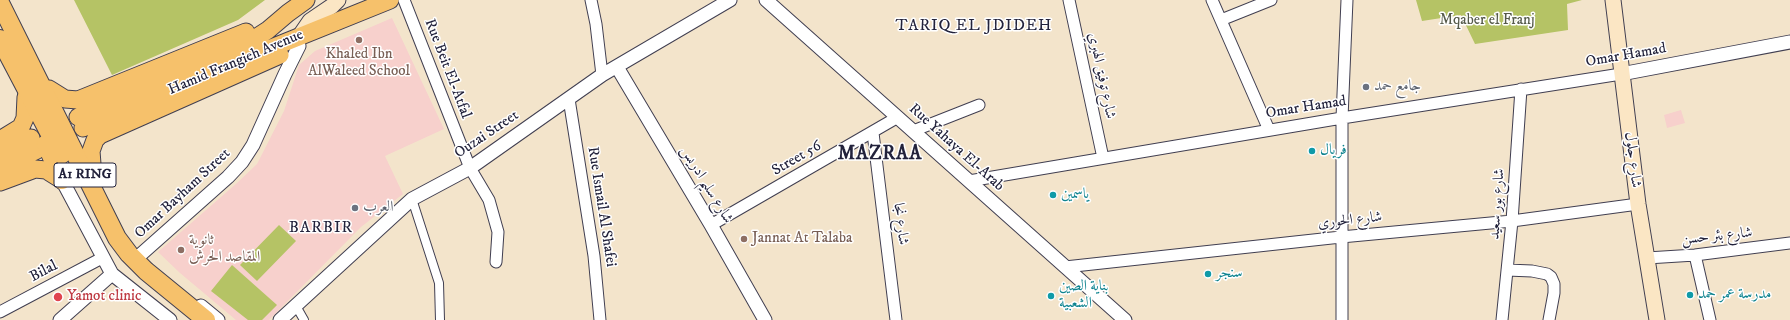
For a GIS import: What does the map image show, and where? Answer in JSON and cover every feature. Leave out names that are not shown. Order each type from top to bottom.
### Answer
[{"type":"highway","points":[[0,2],[49,89],[93,177]]},
{"type":"highway","name":"A1 RING","points":[[0,2],[117,238],[128,254],[146,271],[206,320]]},
{"type":"highway","points":[[4,46],[62,180]]},
{"type":"highway","name":"A1 RING","points":[[4,46],[45,123],[101,235],[114,255],[135,277],[187,320]]},
{"type":"main road","name":"Hamid Frangieh Avenue","points":[[299,42],[81,122],[251,41],[268,30],[287,11],[306,0]]},
{"type":"main road","points":[[299,42],[310,21],[338,0]]},
{"type":"main road","points":[[93,177],[91,151],[95,140],[100,135],[251,69],[299,42],[339,30],[355,14],[390,0]]},
{"type":"main road","name":"شارع جلول","points":[[1613,0],[1638,204],[1657,320]]},
{"type":"main road","points":[[49,89],[60,97],[71,101],[78,100],[224,40],[287,11]]},
{"type":"main road","points":[[0,140],[21,127],[26,118],[26,97]]},
{"type":"main road","points":[[0,152],[34,144],[0,168]]},
{"type":"main road","points":[[0,182],[35,169],[51,172],[62,180]]},
{"type":"street","name":"Rue Beit El-Atfal","points":[[404,0],[470,168],[489,200],[498,232],[496,262]]},
{"type":"street","points":[[591,0],[596,24],[602,75]]},
{"type":"street","name":"Ouzai Street","points":[[280,320],[412,198],[470,168],[602,75],[730,0]]},
{"type":"street","name":"Rue Yahaya El-Arab","points":[[766,0],[1125,320]]},
{"type":"street","name":"شارع توفيق الهبري","points":[[1069,0],[1103,158]]},
{"type":"street","points":[[1212,0],[1269,130]]},
{"type":"street","points":[[1221,20],[1271,0]]},
{"type":"street","points":[[1342,320],[1342,118],[1347,0]]},
{"type":"street","name":"Omar Bayham Street","points":[[139,256],[228,177],[242,162],[253,145],[299,42]]},
{"type":"street","name":"Omar Hamad","points":[[969,181],[1342,118],[1621,74],[1790,42]]},
{"type":"street","name":"شارع سليم ادريس","points":[[617,67],[711,225],[765,320]]},
{"type":"street","name":"شارع بور سعيد","points":[[1502,320],[1512,221],[1521,90]]},
{"type":"street","name":"Rue Ismail Al Shafei","points":[[569,99],[594,256],[600,320]]},
{"type":"street","points":[[913,131],[979,105]]},
{"type":"street","name":"Street 56","points":[[711,225],[873,133],[898,117]]},
{"type":"street","name":"شارع نجا","points":[[873,133],[896,320]]},
{"type":"street","points":[[93,177],[126,242],[139,256],[218,320]]},
{"type":"street","points":[[62,180],[102,258],[112,274],[170,320]]},
{"type":"street","points":[[412,198],[439,283],[440,320]]},
{"type":"street","name":"شارع الحوري","points":[[1066,267],[1341,237],[1512,221],[1638,204]]},
{"type":"street","name":"شارع بئر حسن","points":[[1647,258],[1695,255],[1790,243]]},
{"type":"street","points":[[1695,255],[1710,320]]},
{"type":"street","name":"Bilal","points":[[0,312],[102,258]]},
{"type":"street","points":[[1507,270],[1532,271],[1547,274],[1551,277],[1554,284],[1549,320]]},
{"type":"street","points":[[60,320],[112,274]]},
{"type":"street","points":[[296,306],[304,320]]},
{"type":"shaded area","points":[[392,18],[444,129],[385,156],[403,194],[361,227],[269,320],[236,320],[180,273],[158,252],[257,164],[284,111],[299,65],[315,51]]},
{"type":"shaded area","points":[[1681,110],[1685,123],[1667,128],[1664,115]]},
{"type":"green space","points":[[74,0],[265,0],[238,20],[112,75]]},
{"type":"green space","name":"Mqaber el Franj","points":[[1416,0],[1582,0],[1567,4],[1568,30],[1475,44],[1461,15],[1422,21]]},
{"type":"green space","points":[[279,225],[296,241],[257,281],[240,265]]},
{"type":"green space","points":[[232,265],[277,305],[262,320],[248,320],[211,291]]},
{"type":"place","name":"Khaled Ibn AlWaleed School","points":[[359,40]]},
{"type":"place","name":"جامع حمد","points":[[1366,87]]},
{"type":"place","name":"فريال","points":[[1312,151]]},
{"type":"place","name":"ياسمين","points":[[1053,195]]},
{"type":"place","name":"العرب","points":[[355,208]]},
{"type":"place","name":"Jannat At Talaba","points":[[744,239]]},
{"type":"place","name":"ثانوية المقاصد الحرش","points":[[181,250]]},
{"type":"place","name":"سنجر","points":[[1208,274]]},
{"type":"place","name":"مدرسة عمر حمد","points":[[1690,295]]},
{"type":"place","name":"بناية الصين الشعبية","points":[[1051,296]]},
{"type":"place","name":"Yamot clinic","points":[[58,297]]},
{"type":"district","name":"TARIQ EL JDIDEH","points":[[974,27]]},
{"type":"district","name":"MAZRAA","points":[[880,155]]},
{"type":"district","name":"BARBIR","points":[[321,229]]}]
